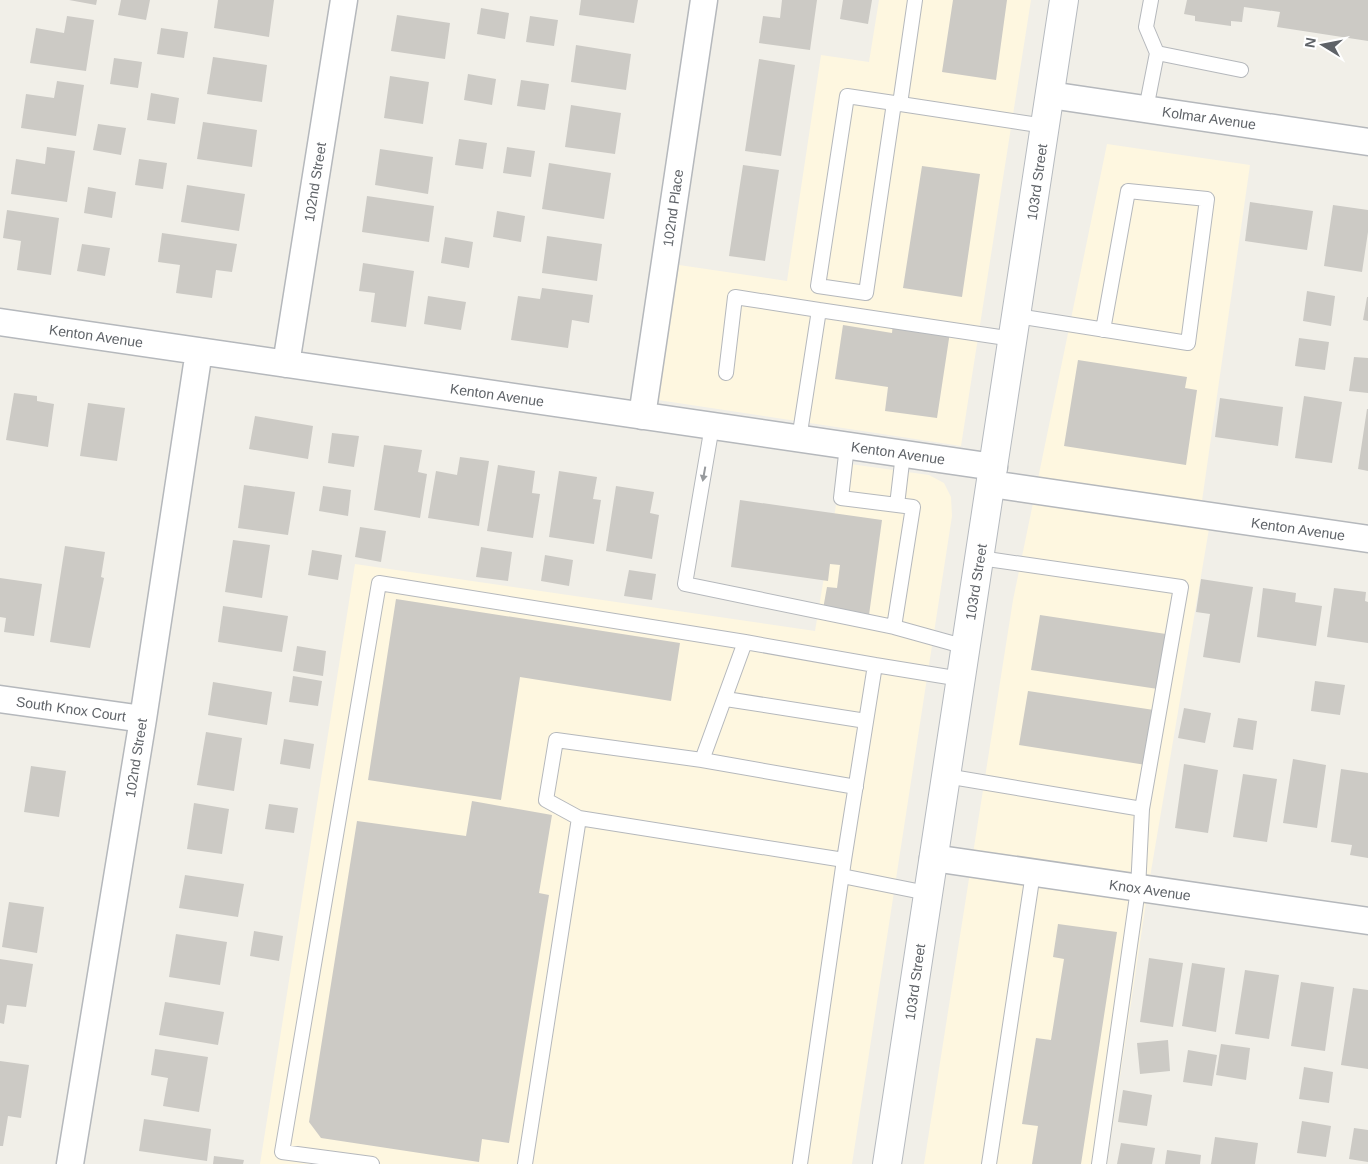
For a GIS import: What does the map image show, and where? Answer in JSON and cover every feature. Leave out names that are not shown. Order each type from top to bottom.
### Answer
[{"type":"main road","name":"103rd Street","points":[[887,1164],[1064,0]]},
{"type":"street","name":"102nd Street","points":[[286,364],[344,0]]},
{"type":"street","name":"102nd Place","points":[[642,416],[704,0]]},
{"type":"street","name":"Kolmar Avenue","points":[[1050,95],[1368,142]]},
{"type":"street","name":"Kenton Avenue","points":[[0,322],[903,454],[993,476],[1368,539]]},
{"type":"street","name":"102nd Street","points":[[70,1164],[143,719],[200,351]]},
{"type":"street","name":"South Knox Court","points":[[0,699],[143,719]]},
{"type":"street","name":"Knox Avenue","points":[[933,858],[1368,921]]},
{"type":"lane","points":[[915,0],[897,104],[866,293],[818,286],[847,96],[897,104],[1045,126]]},
{"type":"lane","points":[[1146,109],[1157,53],[1146,27],[1150,0]]},
{"type":"lane","points":[[1157,53],[1241,70]]},
{"type":"lane","points":[[726,373],[735,297],[819,310],[1015,327],[1103,330],[1188,343],[1207,199],[1128,191],[1103,330]]},
{"type":"lane","points":[[798,439],[819,310]]},
{"type":"lane","points":[[712,426],[686,584],[894,627],[966,647]]},
{"type":"lane","points":[[847,446],[841,498],[913,507],[894,627]]},
{"type":"lane","points":[[897,505],[903,454]]},
{"type":"lane","points":[[980,558],[1181,588],[1142,809],[1138,889],[1099,1164]]},
{"type":"lane","points":[[372,1164],[282,1152],[379,583],[961,678]]},
{"type":"lane","points":[[702,760],[726,699],[745,642]]},
{"type":"lane","points":[[800,1164],[844,860],[875,665]]},
{"type":"lane","points":[[726,699],[866,722]]},
{"type":"lane","points":[[844,860],[579,818],[546,800],[556,740],[702,760],[856,787]]},
{"type":"lane","points":[[946,776],[1142,809]]},
{"type":"lane","points":[[525,1164],[579,818]]},
{"type":"lane","points":[[989,1164],[1033,873]]},
{"type":"lane","points":[[842,876],[928,893]]},
{"type":"shaded area","points":[[879,0],[1031,0],[961,446],[658,400],[679,265],[787,281],[821,55],[869,62]]},
{"type":"shaded area","points":[[1107,144],[1250,165],[1200,515],[1211,517],[1148,889],[1107,1164],[924,1164],[1013,600]]},
{"type":"shaded area","points":[[843,463],[929,475],[944,483],[951,497],[952,516],[852,1164],[260,1164],[355,564],[815,631]]},
{"type":"building","points":[[69,0],[97,0],[96,5]]},
{"type":"building","points":[[121,0],[150,0],[146,20],[118,15]]},
{"type":"building","points":[[218,0],[274,0],[269,37],[214,28]]},
{"type":"building","points":[[581,0],[638,0],[634,23],[579,15]]},
{"type":"building","points":[[782,0],[817,0],[810,50],[759,43],[763,16],[780,18]]},
{"type":"building","points":[[843,0],[872,0],[868,24],[840,19]]},
{"type":"building","points":[[953,0],[1007,0],[996,80],[942,72]]},
{"type":"building","points":[[1187,0],[1368,0],[1368,41],[1277,27],[1280,12],[1244,7],[1242,22],[1231,21],[1231,26],[1195,21],[1195,16],[1184,14]]},
{"type":"building","points":[[481,8],[509,13],[505,39],[477,34]]},
{"type":"building","points":[[397,15],[450,23],[445,59],[391,51]]},
{"type":"building","points":[[67,16],[94,20],[86,71],[30,63],[36,28],[64,33]]},
{"type":"building","points":[[530,16],[558,20],[554,46],[526,42]]},
{"type":"building","points":[[161,28],[188,32],[184,58],[157,54]]},
{"type":"building","points":[[576,45],[631,54],[626,90],[571,82]]},
{"type":"building","points":[[213,57],[267,65],[262,102],[207,94]]},
{"type":"building","points":[[114,58],[142,62],[138,88],[110,84]]},
{"type":"building","points":[[759,59],[795,65],[781,156],[745,151]]},
{"type":"building","points":[[468,74],[496,79],[492,105],[464,100]]},
{"type":"building","points":[[390,76],[429,82],[423,124],[384,118]]},
{"type":"building","points":[[521,80],[549,84],[545,110],[517,106]]},
{"type":"building","points":[[57,81],[84,85],[76,136],[21,128],[26,94],[54,98]]},
{"type":"building","points":[[151,93],[179,98],[175,124],[147,120]]},
{"type":"building","points":[[571,105],[621,113],[615,154],[565,147]]},
{"type":"building","points":[[203,122],[257,130],[252,167],[197,159]]},
{"type":"building","points":[[98,124],[126,128],[121,155],[93,150]]},
{"type":"building","points":[[459,139],[487,143],[483,169],[455,165]]},
{"type":"building","points":[[47,147],[75,151],[67,202],[11,194],[16,159],[45,164]]},
{"type":"building","points":[[507,147],[535,151],[531,177],[503,173]]},
{"type":"building","points":[[380,149],[433,157],[428,194],[375,185]]},
{"type":"building","points":[[139,159],[167,163],[163,189],[135,185]]},
{"type":"building","points":[[549,163],[611,173],[604,219],[542,209]]},
{"type":"building","points":[[743,165],[779,170],[765,261],[729,256]]},
{"type":"building","points":[[922,166],[980,174],[962,297],[903,288]]},
{"type":"building","points":[[187,185],[245,194],[239,231],[181,222]]},
{"type":"building","points":[[88,187],[116,192],[112,218],[84,213]]},
{"type":"building","points":[[367,196],[434,206],[429,242],[362,232]]},
{"type":"building","points":[[1250,202],[1313,211],[1307,250],[1245,241]]},
{"type":"building","points":[[1333,205],[1368,210],[1368,232],[1362,272],[1324,266]]},
{"type":"building","points":[[7,210],[59,218],[51,275],[17,270],[21,241],[3,238]]},
{"type":"building","points":[[497,211],[525,216],[521,242],[493,237]]},
{"type":"building","points":[[162,233],[237,244],[232,272],[216,270],[212,298],[176,293],[180,265],[158,262]]},
{"type":"building","points":[[547,236],[602,244],[597,281],[542,273]]},
{"type":"building","points":[[445,237],[473,242],[469,268],[441,263]]},
{"type":"building","points":[[82,244],[110,248],[105,276],[77,271]]},
{"type":"building","points":[[363,263],[414,271],[406,327],[371,322],[375,293],[359,291]]},
{"type":"building","points":[[542,288],[593,295],[589,323],[572,320],[568,348],[511,340],[518,296],[540,299]]},
{"type":"building","points":[[1307,291],[1335,296],[1331,326],[1303,321]]},
{"type":"building","points":[[428,296],[466,302],[461,330],[424,324]]},
{"type":"building","points":[[1368,297],[1368,321],[1363,320]]},
{"type":"building","points":[[893,323],[950,332],[937,418],[885,411],[888,387],[835,379],[843,325],[892,333]]},
{"type":"building","points":[[1299,338],[1329,342],[1325,370],[1295,366]]},
{"type":"building","points":[[1354,357],[1368,358],[1368,393],[1349,391]]},
{"type":"building","points":[[1078,360],[1187,377],[1185,388],[1197,390],[1186,465],[1064,446]]},
{"type":"building","points":[[14,393],[37,396],[37,401],[54,404],[48,447],[6,440]]},
{"type":"building","points":[[1304,396],[1342,402],[1332,463],[1295,458]]},
{"type":"building","points":[[1220,398],[1283,407],[1278,446],[1215,437]]},
{"type":"building","points":[[88,403],[125,408],[117,461],[80,456]]},
{"type":"building","points":[[1368,409],[1368,471],[1358,469]]},
{"type":"building","points":[[255,416],[313,426],[308,459],[249,449]]},
{"type":"building","points":[[332,433],[359,436],[354,467],[328,463]]},
{"type":"building","points":[[384,445],[422,450],[418,472],[427,474],[420,518],[374,510]]},
{"type":"building","points":[[460,457],[489,461],[479,526],[428,518],[436,471],[457,475]]},
{"type":"building","points":[[498,465],[535,471],[532,493],[540,494],[533,538],[487,531]]},
{"type":"building","points":[[559,471],[597,477],[593,499],[601,500],[594,544],[549,537]]},
{"type":"building","points":[[244,485],[295,492],[288,535],[238,528]]},
{"type":"building","points":[[323,486],[351,490],[348,516],[319,511]]},
{"type":"building","points":[[616,486],[654,492],[650,513],[659,515],[652,559],[606,551]]},
{"type":"building","points":[[740,500],[882,520],[869,615],[823,609],[827,587],[837,588],[840,565],[830,564],[828,581],[731,567]]},
{"type":"building","points":[[360,527],[386,531],[381,562],[355,557]]},
{"type":"building","points":[[233,540],[270,545],[262,598],[225,592]]},
{"type":"building","points":[[65,546],[105,552],[101,577],[104,578],[90,648],[50,642]]},
{"type":"building","points":[[481,547],[512,552],[508,581],[476,577]]},
{"type":"building","points":[[312,550],[342,555],[338,580],[308,575]]},
{"type":"building","points":[[545,555],[573,560],[569,586],[541,581]]},
{"type":"building","points":[[629,570],[656,574],[652,600],[624,596]]},
{"type":"building","points":[[0,578],[42,584],[34,636],[4,632],[6,618],[0,617]]},
{"type":"building","points":[[1201,579],[1253,587],[1240,663],[1203,657],[1210,614],[1196,612]]},
{"type":"building","points":[[1263,588],[1296,593],[1295,602],[1322,606],[1316,646],[1257,637]]},
{"type":"building","points":[[1334,588],[1366,592],[1365,601],[1368,602],[1368,643],[1327,637]]},
{"type":"building","points":[[396,599],[680,643],[671,701],[520,677],[501,800],[368,780]]},
{"type":"building","points":[[223,606],[288,616],[282,652],[218,642]]},
{"type":"building","points":[[1040,615],[1166,634],[1158,689],[1031,670]]},
{"type":"building","points":[[297,646],[326,651],[323,676],[293,671]]},
{"type":"building","points":[[293,676],[322,681],[318,706],[289,702]]},
{"type":"building","points":[[1315,681],[1345,685],[1340,715],[1311,711]]},
{"type":"building","points":[[213,682],[272,692],[267,725],[208,715]]},
{"type":"building","points":[[1028,691],[1154,710],[1146,765],[1019,745]]},
{"type":"building","points":[[1184,708],[1211,713],[1205,743],[1178,738]]},
{"type":"building","points":[[1238,718],[1257,721],[1253,750],[1233,747]]},
{"type":"building","points":[[206,732],[242,738],[234,791],[197,785]]},
{"type":"building","points":[[284,739],[314,744],[310,769],[280,764]]},
{"type":"building","points":[[1293,759],[1326,765],[1317,828],[1283,823]]},
{"type":"building","points":[[1184,764],[1218,770],[1208,833],[1175,828]]},
{"type":"building","points":[[31,766],[66,771],[59,817],[24,812]]},
{"type":"building","points":[[1341,769],[1368,773],[1368,858],[1350,855],[1352,845],[1331,842]]},
{"type":"building","points":[[1243,774],[1277,779],[1267,842],[1233,837]]},
{"type":"building","points":[[472,801],[552,815],[539,893],[549,895],[509,1143],[482,1139],[479,1162],[321,1138],[309,1122],[357,821],[466,836]]},
{"type":"building","points":[[194,803],[229,809],[222,854],[187,849]]},
{"type":"building","points":[[269,804],[298,808],[294,833],[265,829]]},
{"type":"building","points":[[185,875],[244,884],[238,917],[179,908]]},
{"type":"building","points":[[9,902],[44,907],[37,953],[2,947]]},
{"type":"building","points":[[1058,924],[1117,932],[1081,1164],[1032,1164],[1038,1126],[1022,1124],[1036,1038],[1051,1040],[1064,959],[1053,957]]},
{"type":"building","points":[[254,931],[283,936],[279,961],[250,956]]},
{"type":"building","points":[[176,934],[227,942],[220,985],[169,977]]},
{"type":"building","points":[[1149,958],[1183,963],[1173,1027],[1140,1022]]},
{"type":"building","points":[[0,959],[33,964],[26,1007],[7,1005],[4,1024],[0,1023]]},
{"type":"building","points":[[1192,963],[1225,968],[1216,1032],[1182,1026]]},
{"type":"building","points":[[1245,970],[1279,975],[1269,1039],[1235,1034]]},
{"type":"building","points":[[1301,982],[1334,987],[1325,1051],[1291,1046]]},
{"type":"building","points":[[1353,988],[1368,990],[1368,1069],[1341,1065]]},
{"type":"building","points":[[165,1002],[224,1012],[218,1045],[159,1035]]},
{"type":"building","points":[[1168,1040],[1170,1071],[1140,1074],[1137,1043]]},
{"type":"building","points":[[1221,1044],[1250,1048],[1246,1080],[1216,1075]]},
{"type":"building","points":[[155,1049],[208,1057],[199,1112],[163,1106],[168,1078],[151,1075]]},
{"type":"building","points":[[1188,1050],[1217,1055],[1212,1086],[1183,1082]]},
{"type":"building","points":[[0,1061],[29,1065],[21,1118],[8,1116],[3,1146],[0,1146]]},
{"type":"building","points":[[1304,1067],[1333,1072],[1329,1103],[1299,1099]]},
{"type":"building","points":[[1123,1090],[1152,1095],[1147,1126],[1118,1122]]},
{"type":"building","points":[[144,1119],[211,1129],[207,1161],[139,1151]]},
{"type":"building","points":[[1302,1121],[1331,1126],[1326,1157],[1297,1153]]},
{"type":"building","points":[[1354,1128],[1368,1130],[1368,1162],[1349,1159]]},
{"type":"building","points":[[1215,1137],[1258,1143],[1255,1164],[1211,1164]]},
{"type":"building","points":[[1121,1143],[1155,1148],[1152,1164],[1117,1164]]},
{"type":"building","points":[[1167,1150],[1201,1155],[1200,1164],[1165,1164]]},
{"type":"building","points":[[214,1156],[244,1160],[243,1164],[213,1164]]}]
